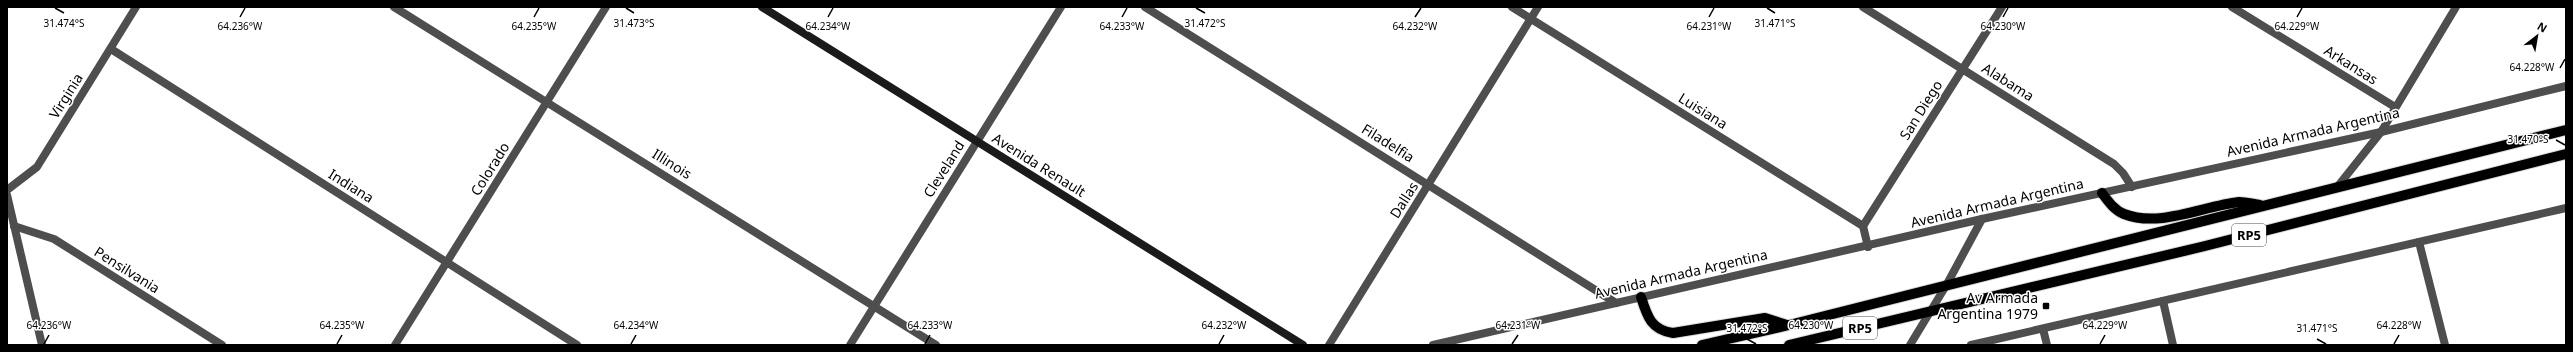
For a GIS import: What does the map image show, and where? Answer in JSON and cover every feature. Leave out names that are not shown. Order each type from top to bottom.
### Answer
[{"type":"main road","name":"RP5","points":[[1702,345],[1789,325],[1947,284],[2566,130]]},
{"type":"main road","name":"RP5","points":[[1789,345],[2212,244],[2566,154]]},
{"type":"main road","points":[[2102,193],[2119,211],[2139,217],[2167,216],[2240,202],[2264,206]]},
{"type":"main road","points":[[1641,297],[1648,320],[1664,332],[1672,333],[1765,318],[1789,325]]},
{"type":"street","name":"Virginia","points":[[7,190],[37,166],[136,7]]},
{"type":"street","name":"Illinois","points":[[394,7],[936,345]]},
{"type":"street","name":"Colorado","points":[[395,345],[606,7]]},
{"type":"street","name":"Avenida Renault","points":[[762,7],[1303,345]]},
{"type":"street","name":"Cleveland","points":[[850,345],[1061,7]]},
{"type":"street","name":"Filadelfia","points":[[1145,7],[1429,184],[1616,303]]},
{"type":"street","name":"Luisiana","points":[[1512,7],[1862,226]]},
{"type":"street","name":"Dallas","points":[[1329,345],[1538,7]]},
{"type":"street","name":"Alabama","points":[[1863,7],[2114,164],[2123,173],[2132,187]]},
{"type":"street","name":"San Diego","points":[[1862,226],[2002,7]]},
{"type":"street","name":"Arkansas","points":[[2232,7],[2394,107]]},
{"type":"street","points":[[2338,186],[2381,132],[2394,107],[2456,7]]},
{"type":"street","name":"Indiana","points":[[111,49],[577,345]]},
{"type":"street","name":"Avenida Armada Argentina","points":[[1433,345],[1868,247],[1982,219],[2381,132],[2566,86]]},
{"type":"street","points":[[7,195],[42,345]]},
{"type":"street","points":[[1971,345],[2566,208]]},
{"type":"street","points":[[1910,345],[1947,284],[1982,219]]},
{"type":"street","name":"Pensilvania","points":[[14,226],[54,239],[222,345]]},
{"type":"street","points":[[1862,226],[1868,247]]},
{"type":"street","points":[[2419,242],[2445,345]]},
{"type":"street","points":[[2163,301],[2173,345]]},
{"type":"street","points":[[2043,329],[2047,345]]},
{"type":"place","name":"Av Armada Argentina 1979","points":[[2046,306]]}]
